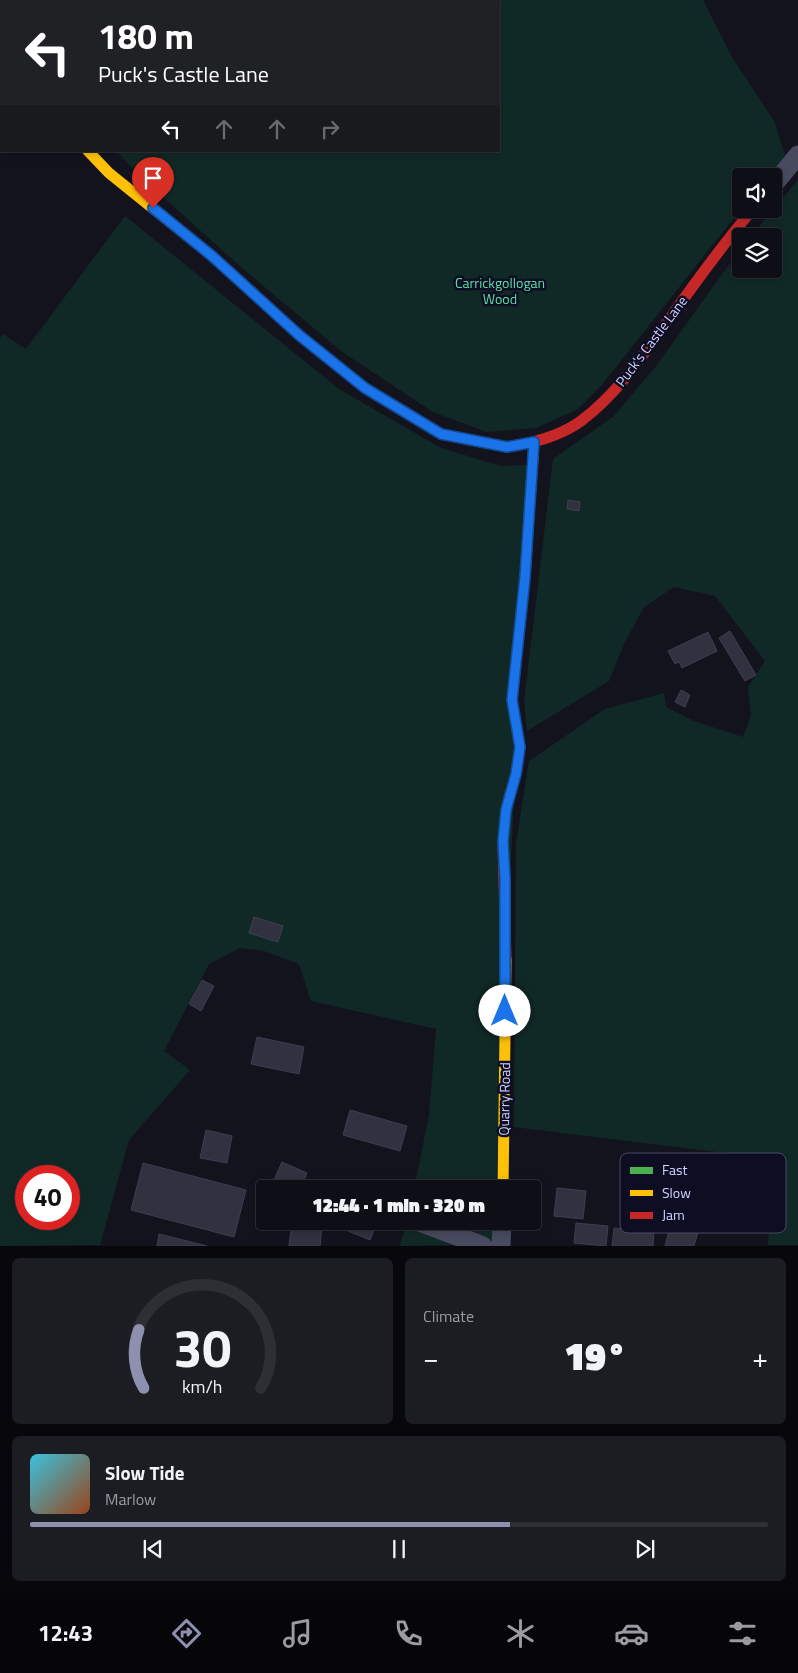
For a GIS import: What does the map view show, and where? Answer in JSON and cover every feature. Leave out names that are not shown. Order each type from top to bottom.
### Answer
[{"type":"street","name":"Puck's Castle Lane","points":[[89,152],[109,173],[212,256],[299,335],[365,388],[441,434],[507,447],[534,442],[563,432],[581,421],[607,398],[638,363],[723,244],[745,218]]},
{"type":"street","points":[[782,174],[798,155]]},
{"type":"street","name":"Quarry Road","points":[[503,1180],[506,994],[503,842],[506,810],[516,774],[520,747],[512,700],[525,577],[534,442]]},
{"type":"street","points":[[441,1230],[483,1246]]},
{"type":"street","points":[[501,1246],[502,1230]]},
{"type":"green space","name":"Carrickgollogan Wood","points":[[500,0],[703,0],[732,57],[774,121],[785,155],[775,168],[732,168],[732,218],[734,218],[601,386],[578,409],[536,428],[486,432],[433,412],[341,351],[242,268],[144,180],[117,152],[500,152]]},
{"type":"green space","points":[[798,180],[798,1245],[768,1245],[769,1233],[786,1233],[786,1153],[725,1153],[514,1127],[516,843],[529,761],[605,709],[664,693],[666,707],[694,721],[743,737],[751,715],[748,687],[765,661],[715,596],[674,587],[644,607],[624,644],[609,681],[527,731],[524,702],[553,459],[614,416],[657,365],[732,261],[732,278],[782,278],[782,228],[758,228],[766,218],[782,218],[782,199]]},
{"type":"green space","points":[[125,216],[339,389],[441,448],[501,466],[529,465],[496,1180],[416,1180],[429,1115],[436,1029],[311,1001],[299,964],[264,951],[240,948],[209,964],[164,1051],[190,1070],[129,1140],[100,1245],[0,1246],[0,337],[3,334],[26,349]]},
{"type":"green space","points":[[404,1230],[424,1230],[461,1245],[400,1246]]},
{"type":"green space","points":[[466,1230],[495,1230],[495,1242]]},
{"type":"building","points":[[568,500],[580,502],[579,511],[567,509]]},
{"type":"building","points":[[730,631],[756,675],[745,681],[719,638]]},
{"type":"building","points":[[708,632],[717,651],[682,668],[679,662],[675,664],[668,651]]},
{"type":"building","points":[[681,690],[690,695],[685,707],[675,702]]},
{"type":"building","points":[[254,917],[283,926],[278,942],[249,933]]},
{"type":"building","points":[[202,980],[214,986],[201,1011],[189,1004]]},
{"type":"building","points":[[257,1037],[304,1047],[299,1074],[251,1064]]},
{"type":"building","points":[[350,1110],[407,1126],[400,1151],[343,1135]]},
{"type":"building","points":[[206,1130],[232,1136],[227,1163],[200,1158]]},
{"type":"building","points":[[282,1162],[307,1173],[304,1180],[274,1180]]},
{"type":"building","points":[[143,1163],[246,1190],[234,1237],[131,1210]]},
{"type":"building","points":[[557,1188],[586,1191],[583,1219],[554,1216]]},
{"type":"building","points":[[576,1223],[608,1226],[606,1246],[574,1243]]},
{"type":"building","points":[[614,1228],[620,1229],[620,1233],[654,1233],[653,1246],[612,1246]]},
{"type":"building","points":[[291,1230],[322,1230],[320,1246],[289,1246]]},
{"type":"building","points":[[346,1230],[374,1230],[370,1240]]},
{"type":"building","points":[[668,1233],[698,1233],[694,1246],[665,1246]]},
{"type":"building","points":[[159,1234],[207,1246],[157,1246]]},
{"type":"traffic: fast","points":[[253,293],[299,335],[365,388],[441,434],[507,447],[518,445]]},
{"type":"traffic: fast","points":[[519,634],[525,577],[534,442]]},
{"type":"traffic: slow","points":[[89,152],[109,173],[212,256],[253,293]]},
{"type":"traffic: slow","points":[[503,1180],[506,959]]},
{"type":"traffic: jam","points":[[518,445],[543,439],[567,430],[581,421],[607,398],[640,359],[710,262],[745,218]]},
{"type":"traffic: jam","points":[[506,959],[503,843],[506,809],[516,774],[520,747],[512,700],[519,634]]},
{"type":"route","points":[[153,208],[212,256],[299,335],[365,388],[441,434],[507,447],[534,442],[525,577],[512,700],[520,747],[516,774],[506,810],[503,842],[505,878],[505,1011]]}]
